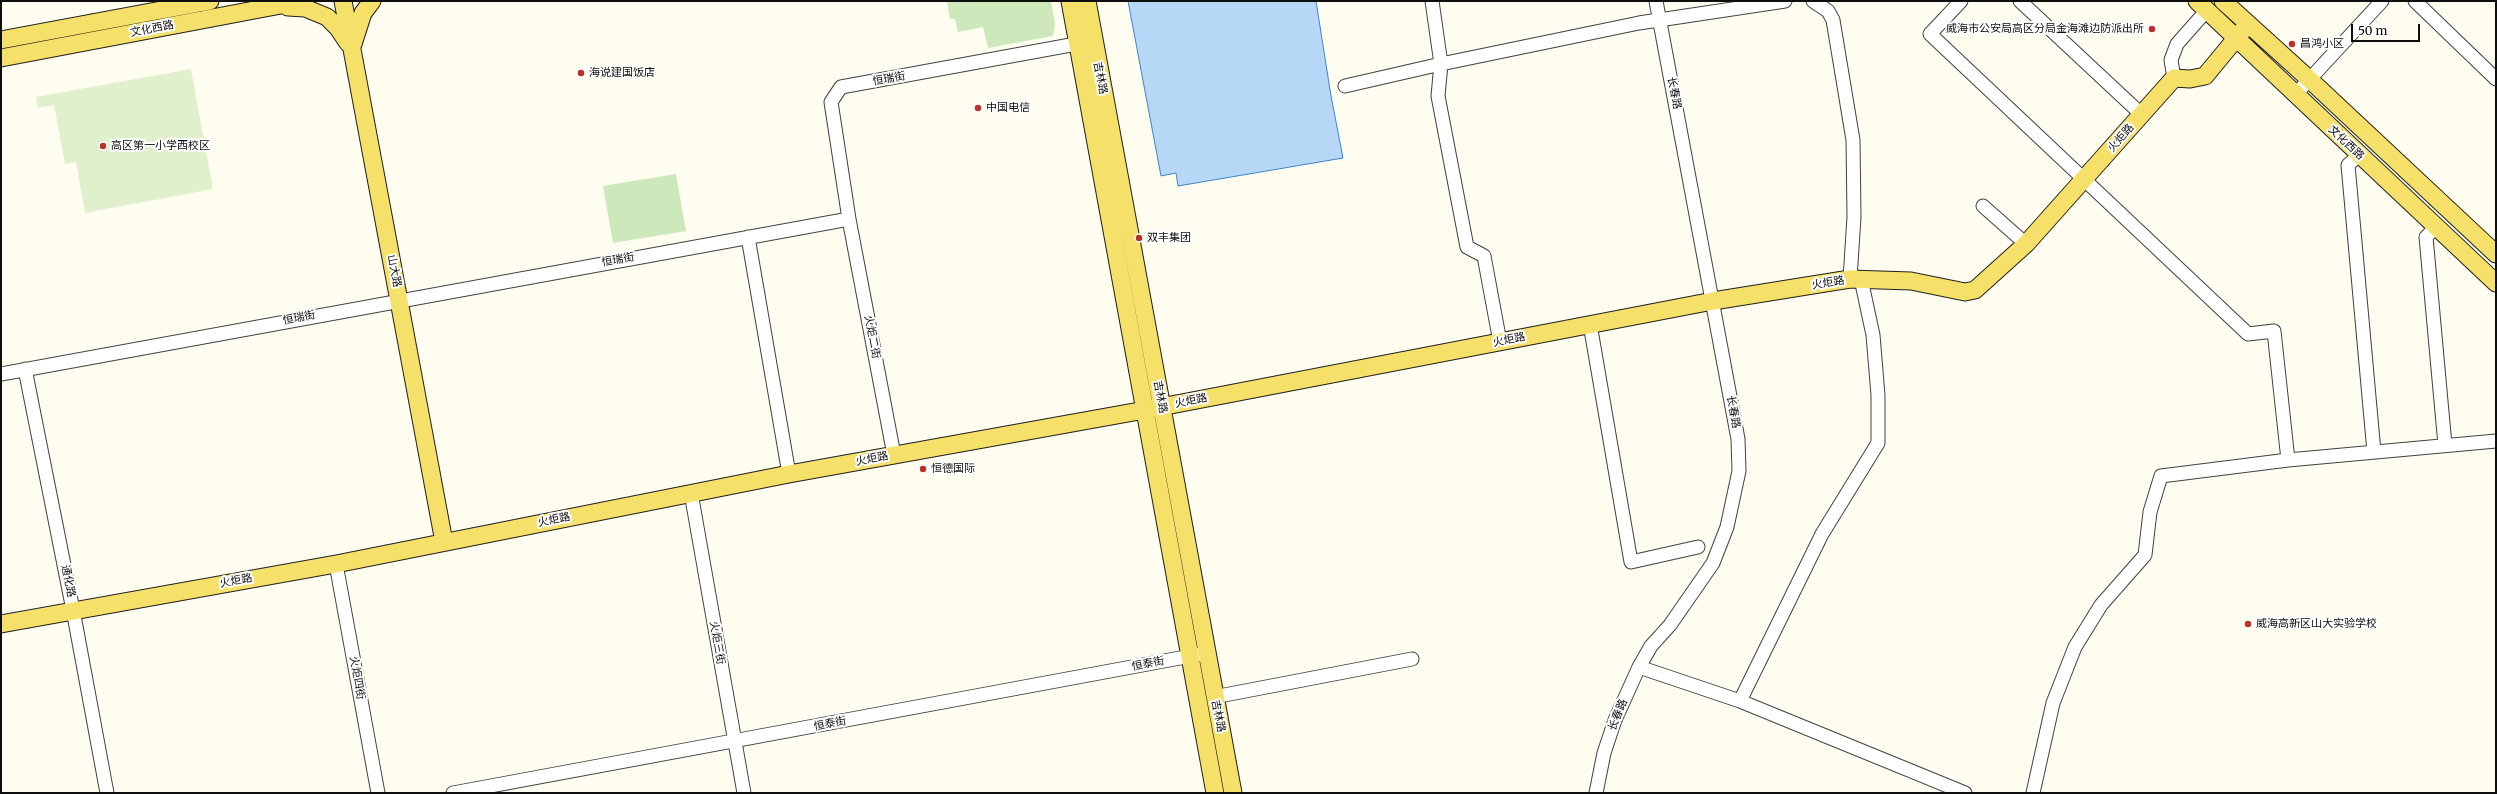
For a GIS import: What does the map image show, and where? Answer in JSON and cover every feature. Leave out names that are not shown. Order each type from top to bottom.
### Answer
[{"type":"main road","name":"文化西路","points":[[1,40],[210,1]]},
{"type":"main road","name":"文化西路","points":[[1,58],[302,1]]},
{"type":"main road","name":"山大路","points":[[343,1],[444,542]]},
{"type":"main road","points":[[352,50],[361,17],[372,1]]},
{"type":"main road","name":"吉林路","points":[[1070,1],[1085,42],[1153,409],[1206,653],[1233,793]]},
{"type":"main road","name":"吉林路","points":[[1085,42],[1086,1]]},
{"type":"main road","name":"文化西路","points":[[2222,1],[2309,79],[2496,254]]},
{"type":"main road","name":"文化西路","points":[[2202,5],[2295,95],[2496,283]]},
{"type":"main road","points":[[268,8],[294,6],[318,11],[338,28],[352,50]]},
{"type":"main road","points":[[2174,78],[2190,79],[2204,76],[2248,24]]},
{"type":"main road","name":"火炬路","points":[[1,624],[336,564],[789,474],[1153,409],[1713,301],[1855,279],[1911,281],[1965,292],[1975,290],[2026,244],[2085,180],[2174,78]]},
{"type":"main road","name":"吉林路","points":[[1153,409],[1189,657],[1215,793]]},
{"type":"street","points":[[1432,1],[1441,64],[1438,96],[1466,247],[1484,256],[1500,342]]},
{"type":"street","name":"长春路","points":[[1596,793],[1604,753],[1615,720],[1639,667],[1651,646],[1670,625],[1713,563],[1728,527],[1735,500],[1739,471],[1738,439],[1656,1]]},
{"type":"street","points":[[1345,86],[1441,64],[1640,23],[1660,22],[1786,1]]},
{"type":"street","points":[[1740,700],[1822,534],[1878,443],[1878,395],[1873,335],[1855,279],[1853,140],[1833,20],[1828,11],[1813,1]]},
{"type":"street","points":[[1961,1],[1930,34],[2248,334],[2274,331],[2288,460]]},
{"type":"street","points":[[2020,1],[2141,114]]},
{"type":"street","points":[[2295,95],[2382,1]]},
{"type":"street","points":[[2415,1],[2496,79]]},
{"type":"street","points":[[2174,78],[2171,60],[2177,44],[2202,5]]},
{"type":"street","name":"恒瑞街","points":[[1,374],[399,300],[849,219],[830,102],[841,87],[1085,42]]},
{"type":"street","points":[[2359,155],[2348,165],[2374,452]]},
{"type":"street","points":[[1983,206],[2026,244]]},
{"type":"street","name":"火炬二街","points":[[849,219],[894,455]]},
{"type":"street","points":[[2436,227],[2426,237],[2445,445]]},
{"type":"street","points":[[748,237],[789,474]]},
{"type":"street","points":[[1590,324],[1631,562],[1698,548]]},
{"type":"street","name":"通化路","points":[[25,369],[73,610],[106,793]]},
{"type":"street","points":[[2033,793],[2053,703],[2074,647],[2101,605],[2145,555],[2150,512],[2160,476],[2288,460],[2445,445],[2496,442]]},
{"type":"street","name":"火炬三街","points":[[692,493],[744,793]]},
{"type":"street","name":"火炬四街","points":[[336,564],[378,793]]},
{"type":"street","name":"恒泰街","points":[[453,793],[734,742],[1206,653]]},
{"type":"street","points":[[1214,697],[1412,659]]},
{"type":"street","points":[[1639,667],[1740,700],[1965,793]]},
{"type":"green space","points":[[947,1],[1051,1],[1055,24],[1053,36],[988,48],[983,27],[958,32],[955,19],[950,19]]},
{"type":"green space","name":"高区第一小学西校区","points":[[191,69],[213,189],[85,213],[76,162],[65,164],[54,105],[38,108],[36,97]]},
{"type":"green space","points":[[676,174],[686,231],[613,243],[603,186]]},
{"type":"water","points":[[1128,1],[1316,1],[1331,96],[1343,158],[1178,186],[1176,173],[1161,176]]},
{"type":"place","name":"威海市公安局高区分局金海滩边防派出所","points":[[2152,29]]},
{"type":"place","name":"昌鸿小区","points":[[2292,44]]},
{"type":"place","name":"海说建国饭店","points":[[581,73]]},
{"type":"place","name":"中国电信","points":[[978,108]]},
{"type":"place","name":"高区第一小学西校区","points":[[103,146]]},
{"type":"place","name":"双丰集团","points":[[1139,238]]},
{"type":"place","name":"恒德国际","points":[[923,469]]},
{"type":"place","name":"威海高新区山大实验学校","points":[[2248,624]]}]
